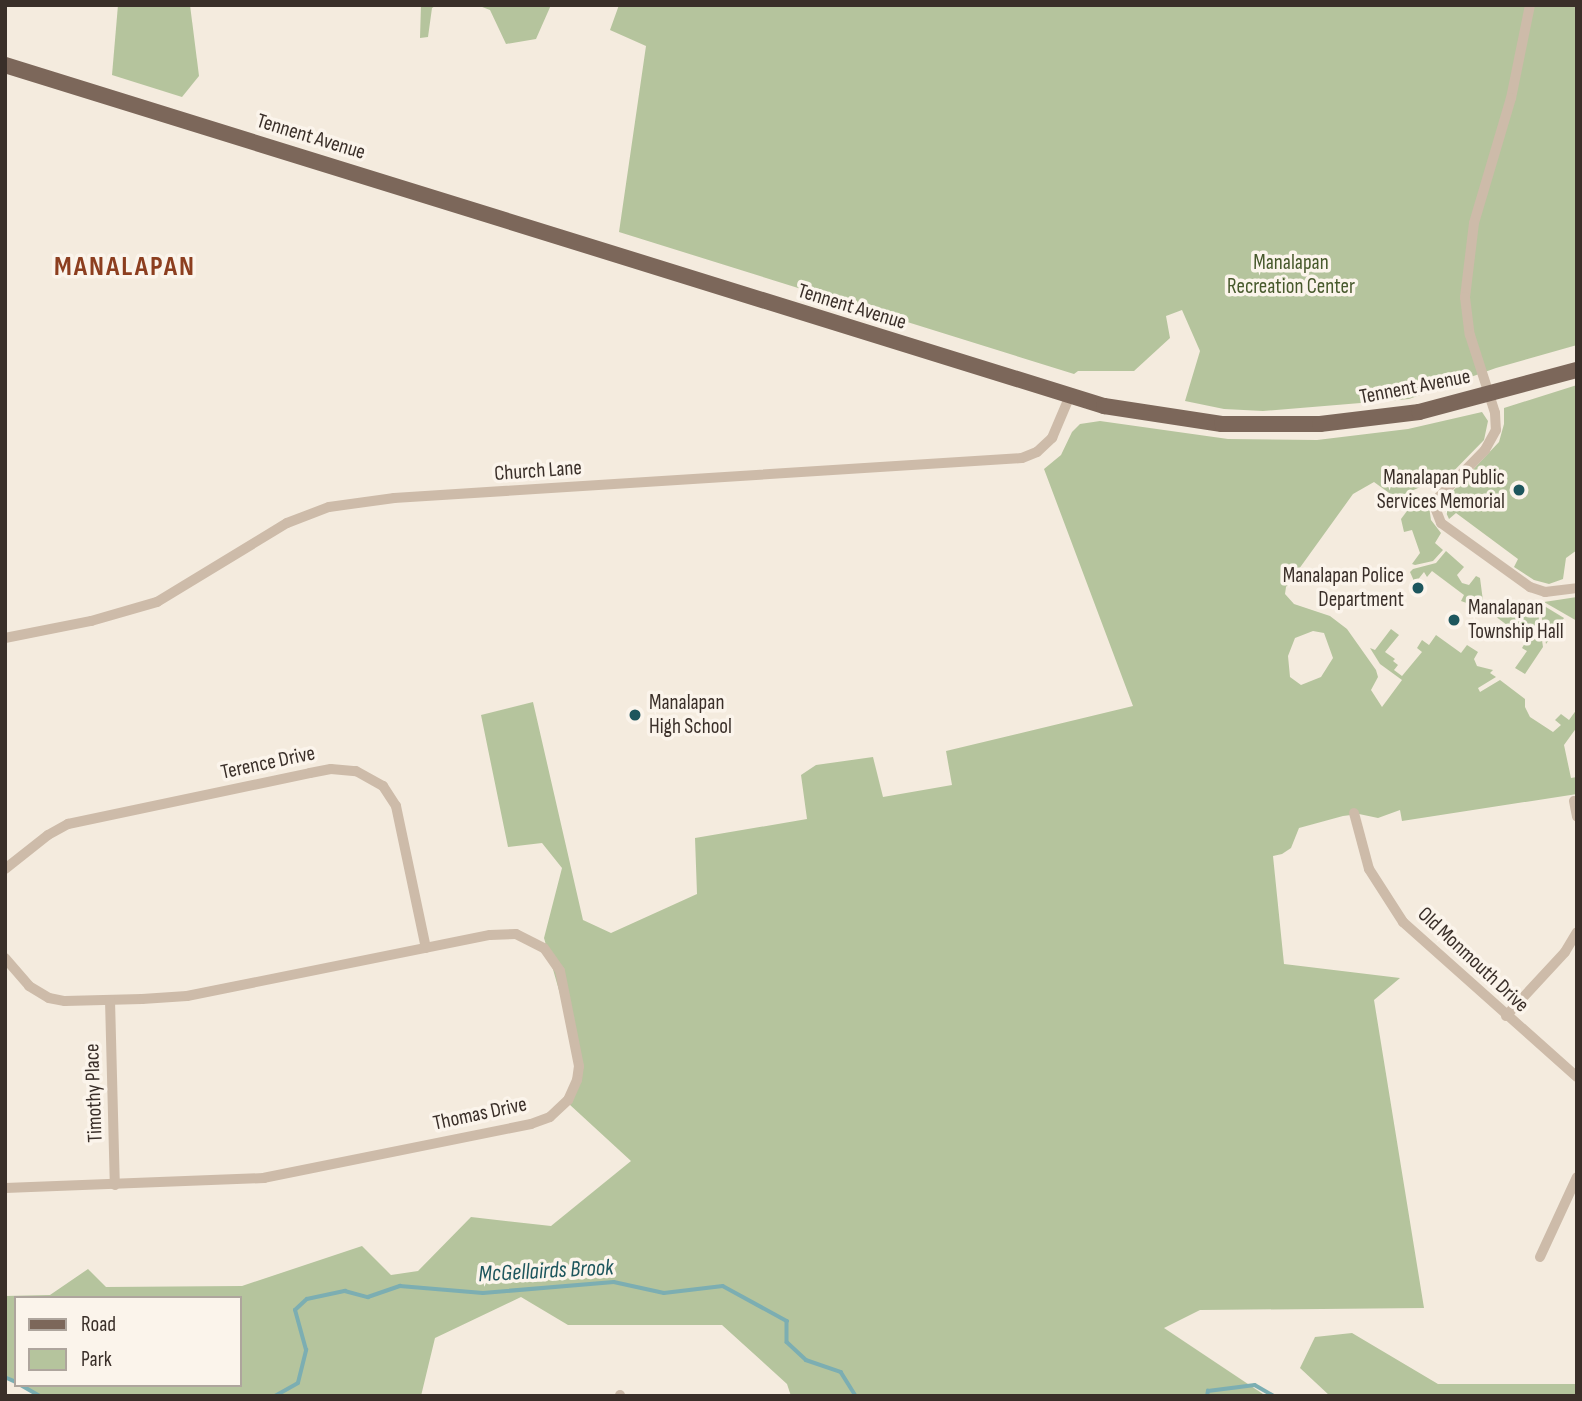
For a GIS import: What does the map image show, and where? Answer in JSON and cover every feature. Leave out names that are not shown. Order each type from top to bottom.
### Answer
[{"type":"main road","name":"Tennent Avenue","points":[[5,65],[1069,398],[1184,419],[1273,426],[1376,419],[1419,412],[1577,370]]},
{"type":"street","points":[[1530,5],[1511,99],[1482,190],[1470,243],[1466,309],[1496,419],[1494,436],[1485,450],[1439,497],[1438,517],[1444,525],[1530,587],[1545,592],[1577,588]]},
{"type":"street","name":"Church Lane","points":[[5,638],[91,621],[157,602],[287,523],[312,512],[346,503],[1022,458],[1037,452],[1052,438],[1069,398]]},
{"type":"street","name":"Terence Drive","points":[[5,869],[48,835],[68,824],[331,769],[356,771],[383,786],[396,806],[426,948]]},
{"type":"street","points":[[1574,800],[1577,817]]},
{"type":"street","name":"Old Monmouth Drive","points":[[1354,813],[1370,869],[1392,909],[1414,934],[1577,1077]]},
{"type":"street","points":[[1506,1016],[1565,951],[1577,932]]},
{"type":"street","name":"Thomas Drive","points":[[5,958],[29,986],[49,998],[65,1001],[110,1000],[187,996],[490,935],[516,934],[536,942],[553,959],[560,971],[579,1060],[575,1087],[558,1111],[531,1124],[275,1176],[5,1188]]},
{"type":"street","name":"Timothy Place","points":[[110,1000],[115,1185]]},
{"type":"street","points":[[1540,1257],[1577,1177]]},
{"type":"green space","points":[[118,5],[190,5],[199,76],[182,97],[112,75]]},
{"type":"green space","points":[[421,5],[437,5],[432,8],[428,37],[420,38]]},
{"type":"green space","points":[[477,5],[551,5],[536,39],[506,44],[490,10]]},
{"type":"green space","name":"Manalapan Recreation Center","points":[[619,5],[1577,5],[1577,345],[1496,368],[1409,399],[1263,411],[1224,409],[1185,401],[1200,351],[1182,310],[1166,316],[1170,338],[1134,371],[1078,371],[1074,374],[619,232],[646,46],[610,30]]},
{"type":"green space","points":[[1577,385],[1577,550],[1566,558],[1563,579],[1549,584],[1534,580],[1514,567],[1518,559],[1456,513],[1449,519],[1443,506],[1450,494],[1499,442],[1504,424],[1504,408]]},
{"type":"green space","points":[[1482,412],[1488,421],[1484,440],[1441,484],[1429,483],[1396,498],[1374,482],[1353,494],[1286,587],[1285,594],[1294,604],[1330,616],[1347,629],[1376,670],[1378,677],[1371,690],[1382,707],[1402,680],[1380,664],[1370,648],[1375,650],[1391,629],[1399,635],[1385,652],[1395,659],[1393,661],[1398,665],[1394,670],[1402,676],[1422,652],[1417,648],[1422,640],[1429,645],[1436,635],[1461,653],[1467,645],[1478,652],[1474,659],[1477,666],[1493,670],[1490,673],[1496,677],[1478,688],[1480,692],[1500,680],[1525,699],[1525,707],[1530,717],[1553,732],[1561,725],[1555,720],[1561,714],[1569,720],[1577,709],[1577,727],[1564,745],[1571,778],[1577,777],[1577,794],[1402,821],[1400,810],[1378,818],[1359,814],[1343,816],[1299,828],[1291,848],[1273,856],[1284,964],[1400,978],[1374,1000],[1424,1308],[1200,1310],[1164,1328],[1266,1396],[791,1396],[787,1384],[722,1325],[568,1325],[521,1297],[435,1338],[421,1396],[38,1396],[25,1387],[242,1387],[242,1296],[14,1296],[14,1380],[5,1375],[5,1296],[50,1295],[88,1269],[106,1287],[242,1286],[362,1246],[391,1275],[418,1271],[471,1217],[551,1226],[631,1161],[569,1104],[579,1060],[544,938],[562,868],[542,843],[508,847],[481,715],[533,702],[583,920],[611,933],[697,894],[695,838],[807,819],[801,775],[816,765],[873,757],[883,797],[952,785],[946,751],[1133,706],[1044,469],[1061,455],[1072,432],[1080,424],[1100,421],[1228,439],[1317,440],[1408,429]],"holes":[[[1313,631],[1324,633],[1333,658],[1321,677],[1301,685],[1290,677],[1288,656],[1295,638]]]},
{"type":"green space","points":[[1428,500],[1431,520],[1441,533],[1435,543],[1443,550],[1433,561],[1415,565],[1412,564],[1420,553],[1412,530],[1404,532],[1401,519],[1407,511]]},
{"type":"green space","points":[[1446,551],[1464,567],[1457,575],[1462,583],[1469,585],[1476,576],[1480,578],[1483,601],[1478,607],[1461,601],[1464,595],[1432,571],[1427,577],[1424,572],[1414,581],[1410,572],[1413,569],[1436,563]]},
{"type":"green space","points":[[1577,597],[1577,621],[1544,602]]},
{"type":"green space","points":[[1507,599],[1513,604],[1537,606],[1543,647],[1525,674],[1515,668],[1527,651],[1522,648],[1527,640],[1495,616]]},
{"type":"green space","points":[[1541,604],[1564,618],[1546,644],[1540,606]]},
{"type":"green space","points":[[1352,1333],[1438,1384],[1577,1384],[1577,1396],[1330,1396],[1300,1368],[1315,1337]]},
{"type":"waterway","name":"McGellairds Brook","points":[[275,1396],[298,1383],[306,1350],[295,1310],[307,1299],[345,1291],[368,1297],[400,1286],[483,1293],[614,1282],[664,1293],[723,1286],[787,1321],[787,1342],[806,1360],[841,1372],[856,1396]]},
{"type":"waterway","name":"McGellairds Brook","points":[[5,1377],[14,1381]]},
{"type":"waterway","name":"McGellairds Brook","points":[[1207,1396],[1208,1391],[1255,1385],[1274,1396]]},
{"type":"waterway","name":"McGellairds Brook","points":[[24,1387],[40,1396]]},
{"type":"place","name":"Manalapan Public Services Memorial","points":[[1519,490]]},
{"type":"place","name":"Manalapan Police Department","points":[[1418,588]]},
{"type":"place","name":"Manalapan Township Hall","points":[[1454,620]]},
{"type":"place","name":"Manalapan High School","points":[[635,715]]},
{"type":"district","name":"MANALAPAN","points":[[125,267]]}]
